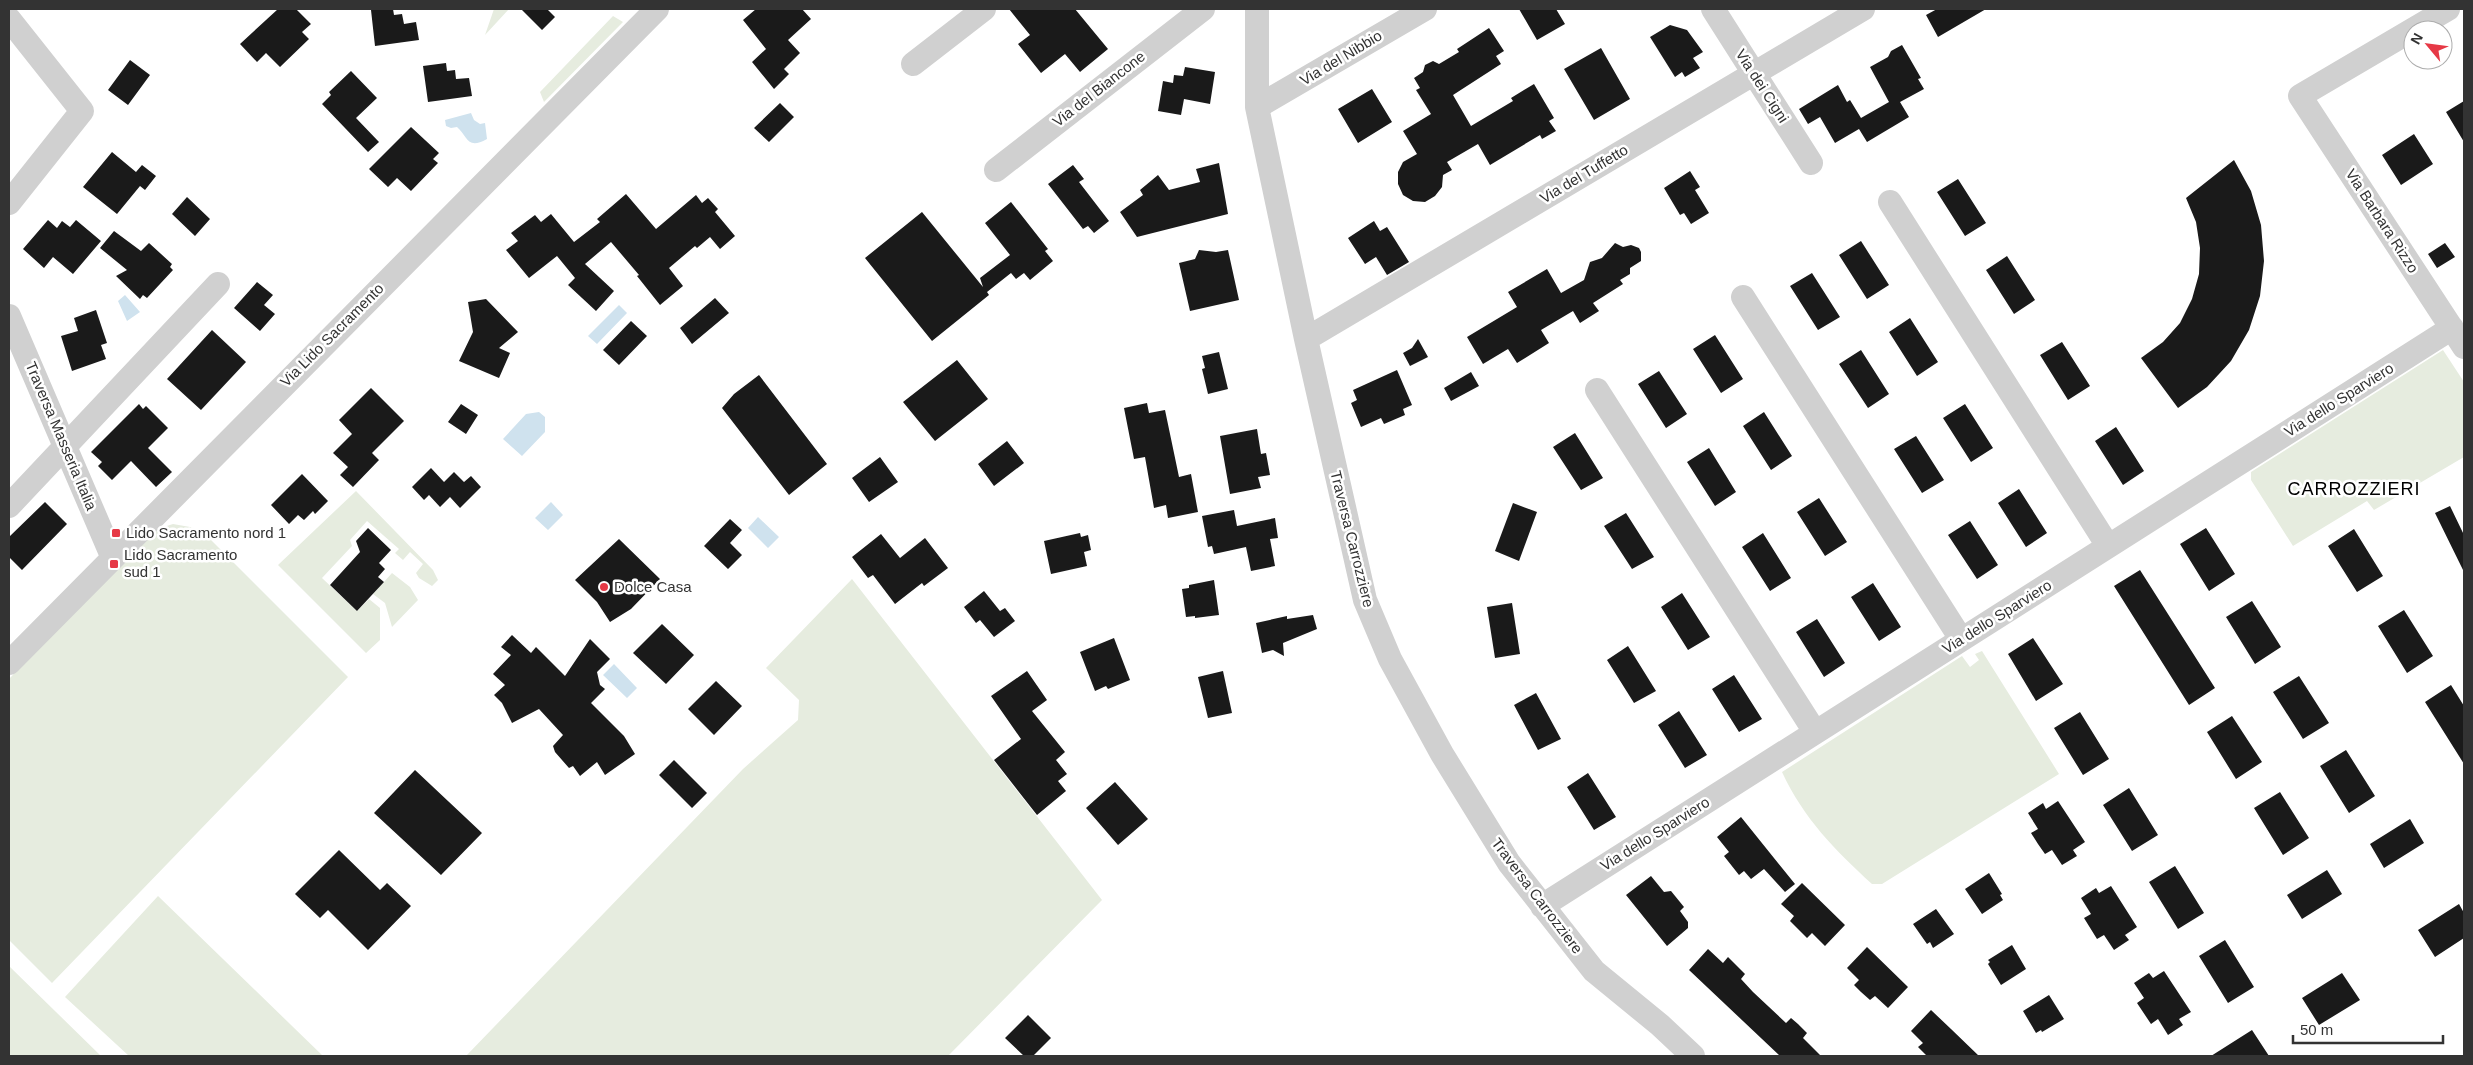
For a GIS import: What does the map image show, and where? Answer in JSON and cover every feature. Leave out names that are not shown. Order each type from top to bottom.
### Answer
[{"type":"street","name":"Via Lido Sacramento","points":[[9,662],[656,9]]},
{"type":"street","points":[[913,64],[984,9]]},
{"type":"street","name":"Via del Biancone","points":[[996,170],[1203,9]]},
{"type":"street","name":"Traversa Carrozziere","points":[[1257,9],[1258,107],[1306,339],[1365,600],[1390,659],[1442,754],[1504,856],[1594,971],[1660,1025],[1693,1056]]},
{"type":"street","name":"Via del Nibbio","points":[[1258,107],[1425,9]]},
{"type":"street","name":"Via dei Cigni","points":[[1713,9],[1811,163]]},
{"type":"street","name":"Via del Tuffetto","points":[[1306,339],[1863,9]]},
{"type":"street","name":"Via Barbara Rizzo","points":[[2448,9],[2300,96],[2458,337]]},
{"type":"street","points":[[9,20],[82,111],[9,203]]},
{"type":"street","points":[[1890,202],[2108,546]]},
{"type":"street","points":[[9,506],[218,284]]},
{"type":"street","points":[[1743,297],[1961,639]]},
{"type":"street","name":"Traversa Masseria Italia","points":[[9,316],[112,556]]},
{"type":"street","name":"Via dello Sparviero","points":[[1542,906],[2108,546],[2458,337]]},
{"type":"street","points":[[1597,390],[1815,732]]},
{"type":"shaded area","points":[[494,9],[509,9],[485,35]]},
{"type":"shaded area","points":[[613,16],[623,22],[544,102],[540,92]]},
{"type":"shaded area","points":[[2443,350],[2464,382],[2464,457],[2374,510],[2367,501],[2293,546],[2251,480],[2251,472]]},
{"type":"shaded area","points":[[356,491],[433,570],[438,580],[432,586],[419,578],[416,573],[423,564],[410,552],[403,560],[395,553],[399,549],[367,521],[350,540],[352,546],[322,578],[357,611],[369,599],[380,608],[380,640],[366,653],[278,565]]},
{"type":"shaded area","points":[[173,524],[190,527],[210,539],[348,677],[52,983],[9,940],[9,679],[151,531]]},
{"type":"shaded area","points":[[392,573],[410,587],[418,600],[392,627],[385,603],[373,594]]},
{"type":"shaded area","points":[[852,579],[1102,900],[948,1056],[466,1056],[743,769],[798,720],[799,700],[766,668]]},
{"type":"shaded area","points":[[1982,651],[2059,774],[1882,884],[1872,884],[1821,833],[1800,805],[1782,772],[1962,656],[1970,667],[1979,660],[1975,654]]},
{"type":"shaded area","points":[[158,896],[323,1056],[129,1056],[65,997]]},
{"type":"shaded area","points":[[9,966],[101,1056],[9,1056]]},
{"type":"water","points":[[471,113],[474,120],[480,124],[485,123],[487,139],[472,143],[457,127],[451,128],[446,126],[445,120]]},
{"type":"water","points":[[125,295],[140,312],[127,321],[118,301]]},
{"type":"water","points":[[619,305],[627,313],[597,344],[588,336]]},
{"type":"water","points":[[539,412],[545,417],[545,432],[522,456],[503,439],[526,414]]},
{"type":"water","points":[[551,502],[563,515],[548,530],[535,518]]},
{"type":"water","points":[[758,517],[779,537],[768,548],[748,528]]},
{"type":"water","points":[[614,664],[637,688],[627,698],[603,675]]},
{"type":"building","points":[[278,9],[296,9],[311,24],[302,32],[309,39],[280,67],[266,53],[257,62],[240,44]]},
{"type":"building","points":[[393,9],[394,15],[402,14],[404,24],[416,22],[419,40],[375,46],[371,10]]},
{"type":"building","points":[[521,9],[547,9],[555,17],[542,30]]},
{"type":"building","points":[[756,9],[802,9],[811,19],[788,40],[800,53],[784,69],[789,74],[774,89],[752,62],[766,49],[743,20]]},
{"type":"building","points":[[1009,9],[1075,9],[1108,49],[1080,72],[1065,54],[1041,73],[1018,44],[1030,35]]},
{"type":"building","points":[[1519,9],[1556,9],[1565,24],[1537,40]]},
{"type":"building","points":[[1937,9],[1986,9],[1938,37],[1926,15]]},
{"type":"building","points":[[1670,25],[1687,30],[1703,52],[1693,58],[1700,68],[1685,77],[1682,72],[1675,77],[1650,37]]},
{"type":"building","points":[[1489,28],[1504,51],[1496,56],[1501,64],[1453,95],[1471,126],[1513,101],[1511,98],[1534,84],[1554,118],[1549,121],[1556,131],[1542,139],[1540,135],[1490,165],[1478,144],[1447,162],[1452,170],[1443,175],[1442,187],[1435,196],[1425,202],[1413,201],[1403,195],[1398,184],[1398,172],[1403,162],[1417,154],[1403,131],[1431,114],[1416,90],[1420,88],[1414,78],[1423,72],[1425,65],[1433,61],[1439,64],[1459,52],[1457,49]]},
{"type":"building","points":[[1902,45],[1921,78],[1918,79],[1924,89],[1900,102],[1909,117],[1867,142],[1859,129],[1835,143],[1820,117],[1808,124],[1799,109],[1838,85],[1847,102],[1850,100],[1861,118],[1889,102],[1870,67],[1888,57],[1891,51]]},
{"type":"building","points":[[1601,48],[1630,99],[1594,120],[1564,69]]},
{"type":"building","points":[[130,60],[150,75],[128,105],[108,90]]},
{"type":"building","points":[[446,63],[447,71],[455,70],[456,79],[469,78],[472,96],[428,102],[423,66]]},
{"type":"building","points":[[1185,67],[1215,72],[1210,104],[1184,99],[1181,115],[1158,111],[1163,81],[1173,83],[1174,75],[1183,76]]},
{"type":"building","points":[[351,71],[377,98],[356,118],[379,142],[368,152],[322,104],[331,95],[329,92]]},
{"type":"building","points":[[1372,89],[1392,122],[1358,143],[1338,109]]},
{"type":"building","points":[[2464,101],[2464,142],[2446,112]]},
{"type":"building","points":[[780,103],[794,117],[769,142],[754,128]]},
{"type":"building","points":[[411,127],[439,153],[433,159],[438,163],[411,191],[397,178],[388,187],[369,169]]},
{"type":"building","points":[[2414,134],[2433,164],[2401,185],[2382,155]]},
{"type":"building","points":[[112,152],[136,172],[142,165],[156,176],[145,190],[140,186],[117,214],[83,187]]},
{"type":"building","points":[[2234,160],[2251,191],[2261,225],[2264,261],[2260,296],[2249,330],[2231,361],[2207,387],[2178,408],[2141,358],[2163,342],[2180,323],[2192,299],[2199,274],[2200,248],[2196,222],[2186,198]]},
{"type":"building","points":[[1219,163],[1228,214],[1137,237],[1120,212],[1143,195],[1140,190],[1158,175],[1169,190],[1200,182],[1196,169]]},
{"type":"building","points":[[1073,165],[1084,179],[1079,182],[1109,221],[1094,233],[1088,226],[1083,229],[1048,184]]},
{"type":"building","points":[[1690,171],[1700,187],[1695,190],[1709,213],[1691,224],[1684,213],[1680,215],[1664,188]]},
{"type":"building","points":[[1958,179],[1986,223],[1965,236],[1937,192]]},
{"type":"building","points":[[626,194],[656,229],[696,195],[702,203],[708,198],[718,209],[715,212],[735,236],[720,249],[710,237],[697,248],[695,246],[669,268],[683,286],[660,305],[637,276],[639,275],[611,242],[585,264],[614,291],[596,311],[568,285],[575,278],[557,256],[529,278],[506,250],[518,241],[511,233],[535,215],[541,222],[551,214],[574,242],[600,222],[597,219]]},
{"type":"building","points":[[187,197],[210,219],[195,236],[172,214]]},
{"type":"building","points":[[1011,202],[1048,249],[1045,251],[1053,261],[1030,280],[1024,273],[1016,279],[1011,273],[987,292],[989,295],[932,341],[865,258],[922,212],[983,287],[980,278],[1010,255],[985,223]]},
{"type":"building","points":[[48,220],[57,228],[62,221],[70,227],[76,220],[101,241],[73,274],[53,257],[44,268],[23,249]]},
{"type":"building","points":[[1374,221],[1380,231],[1387,227],[1409,262],[1387,275],[1376,257],[1365,264],[1348,238]]},
{"type":"building","points":[[114,231],[141,251],[149,243],[172,264],[170,267],[173,270],[147,298],[143,295],[140,299],[116,276],[127,270],[100,248]]},
{"type":"building","points":[[1861,241],[1889,285],[1867,299],[1839,255]]},
{"type":"building","points":[[1615,243],[1623,247],[1631,245],[1639,248],[1641,261],[1630,268],[1630,274],[1620,280],[1623,284],[1593,303],[1599,311],[1580,323],[1573,311],[1541,330],[1549,343],[1517,363],[1508,349],[1483,364],[1467,337],[1517,307],[1508,292],[1547,269],[1561,293],[1584,280],[1590,262],[1602,258]]},
{"type":"building","points":[[2445,243],[2455,257],[2437,268],[2428,254]]},
{"type":"building","points":[[1199,250],[1216,252],[1228,250],[1239,300],[1190,311],[1179,263],[1195,259]]},
{"type":"building","points":[[2007,256],[2035,300],[2014,314],[1986,270]]},
{"type":"building","points":[[1812,273],[1840,317],[1818,330],[1790,286]]},
{"type":"building","points":[[257,282],[273,295],[264,305],[275,314],[260,331],[234,308]]},
{"type":"building","points":[[715,298],[729,313],[692,344],[680,328]]},
{"type":"building","points":[[486,299],[518,332],[499,348],[510,353],[499,378],[459,361],[473,332],[468,302]]},
{"type":"building","points":[[96,310],[107,343],[101,345],[106,359],[72,371],[61,336],[78,331],[74,318]]},
{"type":"building","points":[[1910,318],[1938,362],[1917,376],[1889,332]]},
{"type":"building","points":[[631,321],[647,336],[619,365],[603,350]]},
{"type":"building","points":[[212,330],[246,362],[201,410],[167,379]]},
{"type":"building","points":[[1715,335],[1743,379],[1721,393],[1693,349]]},
{"type":"building","points":[[1418,339],[1428,357],[1410,366],[1403,353],[1412,348]]},
{"type":"building","points":[[2062,342],[2090,386],[2068,400],[2040,355]]},
{"type":"building","points":[[1861,350],[1889,394],[1868,408],[1839,364]]},
{"type":"building","points":[[1219,352],[1228,389],[1208,394],[1202,369],[1205,368],[1202,356]]},
{"type":"building","points":[[957,360],[988,399],[935,441],[903,402]]},
{"type":"building","points":[[1397,370],[1412,405],[1403,409],[1405,415],[1384,424],[1381,418],[1361,427],[1351,403],[1357,400],[1353,390]]},
{"type":"building","points":[[1659,371],[1687,414],[1666,428],[1638,384]]},
{"type":"building","points":[[1471,372],[1479,386],[1451,401],[1444,388]]},
{"type":"building","points":[[759,375],[827,464],[789,495],[722,408],[734,394]]},
{"type":"building","points":[[371,388],[404,421],[372,453],[379,460],[353,487],[340,475],[348,467],[333,453],[352,434],[339,420]]},
{"type":"building","points":[[1147,403],[1149,413],[1165,410],[1179,477],[1191,474],[1198,512],[1168,518],[1166,505],[1154,508],[1145,457],[1134,459],[1124,408]]},
{"type":"building","points":[[139,404],[143,409],[146,406],[168,428],[148,448],[172,472],[156,487],[131,461],[112,480],[98,466],[102,462],[91,452]]},
{"type":"building","points":[[461,404],[478,415],[466,434],[448,422]]},
{"type":"building","points":[[1965,404],[1993,448],[1971,462],[1943,418]]},
{"type":"building","points":[[1764,412],[1792,456],[1771,470],[1743,426]]},
{"type":"building","points":[[2116,427],[2144,471],[2123,485],[2095,441]]},
{"type":"building","points":[[1257,429],[1261,454],[1266,453],[1270,475],[1258,477],[1261,488],[1230,494],[1220,436]]},
{"type":"building","points":[[1575,433],[1603,478],[1581,490],[1553,447]]},
{"type":"building","points":[[1916,436],[1944,480],[1922,493],[1894,449]]},
{"type":"building","points":[[1007,441],[1024,463],[994,486],[978,464]]},
{"type":"building","points":[[1709,448],[1736,492],[1715,506],[1687,462]]},
{"type":"building","points":[[880,457],[898,482],[869,502],[852,478]]},
{"type":"building","points":[[431,468],[444,482],[454,472],[464,482],[471,476],[481,487],[460,508],[450,497],[440,507],[429,495],[424,500],[412,487]]},
{"type":"building","points":[[302,474],[328,501],[315,514],[313,511],[304,520],[298,515],[289,524],[271,505]]},
{"type":"building","points":[[2019,489],[2047,533],[2026,547],[1998,503]]},
{"type":"building","points":[[1819,498],[1847,542],[1825,556],[1797,512]]},
{"type":"building","points":[[45,502],[67,524],[22,570],[9,557],[9,537]]},
{"type":"building","points":[[1513,503],[1537,512],[1519,561],[1495,551]]},
{"type":"building","points":[[2450,506],[2464,535],[2464,572],[2435,513]]},
{"type":"building","points":[[1234,510],[1237,526],[1275,518],[1278,538],[1270,539],[1275,566],[1251,571],[1246,547],[1214,554],[1212,546],[1208,547],[1202,516]]},
{"type":"building","points":[[1626,513],[1654,557],[1632,569],[1604,526]]},
{"type":"building","points":[[730,519],[742,530],[730,543],[742,555],[728,569],[704,546]]},
{"type":"building","points":[[1970,521],[1998,565],[1977,579],[1948,535]]},
{"type":"building","points":[[368,528],[391,550],[379,563],[385,569],[378,577],[384,582],[357,611],[330,585],[360,552],[356,541]]},
{"type":"building","points":[[2206,528],[2235,574],[2209,591],[2180,544]]},
{"type":"building","points":[[2354,529],[2383,576],[2357,592],[2328,546]]},
{"type":"building","points":[[1080,533],[1081,537],[1088,535],[1091,550],[1084,552],[1087,566],[1051,574],[1044,541]]},
{"type":"building","points":[[1763,533],[1791,578],[1770,591],[1742,547]]},
{"type":"building","points":[[881,534],[900,558],[925,538],[948,568],[924,586],[922,583],[895,604],[873,575],[868,578],[852,557]]},
{"type":"building","points":[[619,539],[660,579],[631,609],[610,622],[597,602],[575,580]]},
{"type":"building","points":[[2140,570],[2215,688],[2189,705],[2114,586]]},
{"type":"building","points":[[1214,580],[1219,615],[1195,618],[1195,616],[1186,617],[1182,589],[1189,588],[1189,585]]},
{"type":"building","points":[[1873,583],[1901,627],[1879,641],[1851,597]]},
{"type":"building","points":[[984,591],[1000,611],[1005,608],[1015,621],[994,637],[980,620],[976,623],[964,607]]},
{"type":"building","points":[[1682,593],[1710,637],[1688,650],[1661,607]]},
{"type":"building","points":[[2252,601],[2281,647],[2255,664],[2226,617]]},
{"type":"building","points":[[1512,603],[1520,654],[1495,658],[1487,607]]},
{"type":"building","points":[[2404,610],[2433,656],[2407,673],[2378,626]]},
{"type":"building","points":[[1313,615],[1317,629],[1283,643],[1284,656],[1273,650],[1262,653],[1256,623],[1287,616],[1287,619]]},
{"type":"building","points":[[1817,619],[1845,663],[1824,677],[1796,632]]},
{"type":"building","points":[[662,624],[694,655],[666,684],[633,653]]},
{"type":"building","points":[[512,635],[531,653],[536,647],[565,676],[590,639],[610,659],[597,672],[600,685],[605,689],[591,703],[624,736],[635,754],[605,775],[597,762],[580,776],[573,766],[569,768],[555,752],[553,746],[563,735],[539,709],[512,723],[502,703],[494,695],[505,685],[493,674],[511,655],[501,647]]},
{"type":"building","points":[[1114,638],[1130,680],[1108,689],[1106,686],[1095,691],[1080,652]]},
{"type":"building","points":[[2033,638],[2063,684],[2036,701],[2008,654]]},
{"type":"building","points":[[1628,646],[1656,691],[1634,703],[1607,660]]},
{"type":"building","points":[[1027,671],[1047,700],[1032,711],[1065,752],[1056,760],[1067,774],[1058,781],[1066,791],[1037,815],[994,760],[1021,739],[991,696]]},
{"type":"building","points":[[1223,671],[1232,713],[1208,718],[1198,677]]},
{"type":"building","points":[[1734,675],[1762,719],[1739,732],[1712,689]]},
{"type":"building","points":[[2299,676],[2329,723],[2303,739],[2273,692]]},
{"type":"building","points":[[716,681],[742,706],[714,735],[688,709]]},
{"type":"building","points":[[2451,685],[2464,706],[2464,764],[2425,702]]},
{"type":"building","points":[[1536,693],[1561,739],[1538,750],[1514,705]]},
{"type":"building","points":[[1679,711],[1707,755],[1685,768],[1658,725]]},
{"type":"building","points":[[2080,712],[2109,759],[2083,775],[2054,728]]},
{"type":"building","points":[[2232,716],[2262,762],[2236,779],[2207,732]]},
{"type":"building","points":[[2346,750],[2375,796],[2349,813],[2320,766]]},
{"type":"building","points":[[674,760],[707,793],[692,808],[659,775]]},
{"type":"building","points":[[415,770],[482,833],[441,875],[374,813]]},
{"type":"building","points":[[1588,773],[1616,817],[1594,830],[1567,787]]},
{"type":"building","points":[[1115,782],[1148,819],[1118,845],[1086,808]]},
{"type":"building","points":[[2129,788],[2158,835],[2132,851],[2103,805]]},
{"type":"building","points":[[2280,792],[2309,838],[2283,855],[2254,808]]},
{"type":"building","points":[[2058,801],[2085,842],[2073,850],[2077,856],[2062,865],[2052,850],[2045,854],[2038,844],[2031,833],[2038,829],[2028,813],[2043,803],[2046,809]]},
{"type":"building","points":[[1741,817],[1795,884],[1785,892],[1764,869],[1751,879],[1744,871],[1739,875],[1724,856],[1729,852],[1717,837]]},
{"type":"building","points":[[2410,819],[2424,843],[2384,868],[2370,844]]},
{"type":"building","points":[[339,850],[380,890],[387,883],[411,906],[368,950],[328,910],[320,918],[295,894]]},
{"type":"building","points":[[2175,866],[2204,913],[2178,929],[2149,882]]},
{"type":"building","points":[[2327,870],[2342,894],[2302,919],[2287,895]]},
{"type":"building","points":[[1989,873],[2002,894],[2000,895],[2003,900],[1982,914],[1965,889]]},
{"type":"building","points":[[1651,876],[1664,892],[1671,891],[1684,907],[1680,911],[1688,922],[1688,928],[1667,946],[1626,895]]},
{"type":"building","points":[[1802,883],[1845,925],[1825,946],[1812,933],[1807,938],[1790,921],[1794,916],[1781,904]]},
{"type":"building","points":[[2111,886],[2137,927],[2125,935],[2129,940],[2114,950],[2104,935],[2097,939],[2084,918],[2091,914],[2081,898],[2096,888],[2099,893]]},
{"type":"building","points":[[2459,904],[2464,913],[2464,938],[2435,957],[2418,930]]},
{"type":"building","points":[[1936,909],[1954,934],[1933,948],[1930,942],[1927,944],[1913,924]]},
{"type":"building","points":[[2225,940],[2254,987],[2228,1003],[2199,956]]},
{"type":"building","points":[[2012,945],[2026,969],[2001,985],[1988,964],[1990,962],[1988,960]]},
{"type":"building","points":[[1867,947],[1908,987],[1888,1008],[1875,996],[1870,1000],[1861,992],[1854,985],[1859,980],[1847,968]]},
{"type":"building","points":[[1708,949],[1723,963],[1728,957],[1745,974],[1741,979],[1753,992],[1786,1023],[1791,1018],[1798,1024],[1807,1033],[1803,1038],[1821,1056],[1780,1056],[1689,970]]},
{"type":"building","points":[[2164,971],[2191,1012],[2179,1019],[2183,1025],[2168,1035],[2158,1019],[2151,1024],[2137,1003],[2144,998],[2134,983],[2149,973],[2153,978]]},
{"type":"building","points":[[2342,973],[2360,1000],[2319,1025],[2302,998]]},
{"type":"building","points":[[2049,995],[2064,1019],[2042,1032],[2041,1030],[2036,1033],[2023,1011]]},
{"type":"building","points":[[1931,1010],[1979,1056],[1927,1056],[1918,1047],[1923,1043],[1911,1031]]},
{"type":"building","points":[[1028,1015],[1051,1038],[1033,1056],[1024,1056],[1005,1038]]},
{"type":"building","points":[[2252,1030],[2269,1056],[2211,1056]]},
{"type":"place","name":"Lido Sacramento nord 1","points":[[116,533]]},
{"type":"place","name":"Lido Sacramento sud 1","points":[[114,564]]},
{"type":"place","name":"Dolce Casa","points":[[604,587]]},
{"type":"district","name":"CARROZZIERI","points":[[2354,489]]}]
